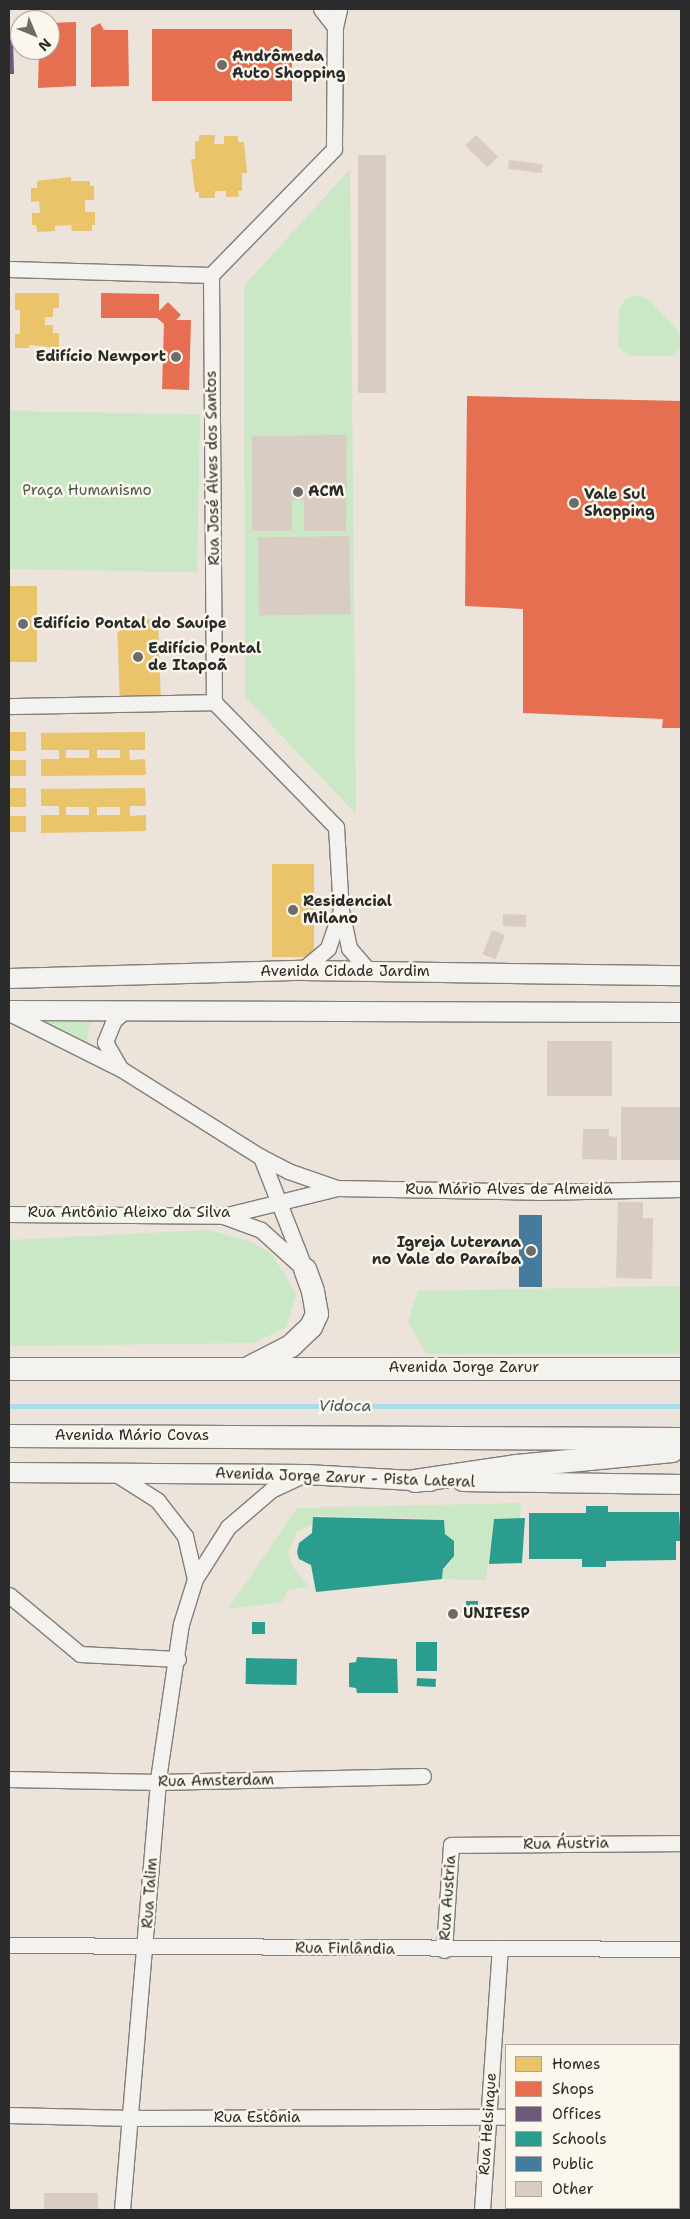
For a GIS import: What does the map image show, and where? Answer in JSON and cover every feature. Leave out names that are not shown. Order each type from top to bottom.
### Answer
[{"type":"highway","points":[[9,1368],[247,1368],[291,1346],[311,1327],[316,1314],[313,1291],[305,1269]]},
{"type":"highway","name":"Avenida Jorge Zarur","points":[[247,1368],[681,1369]]},
{"type":"highway","name":"Avenida Mário Covas","points":[[9,1436],[681,1439]]},
{"type":"highway","points":[[415,1481],[517,1466],[681,1450]]},
{"type":"main road","name":"Avenida Cidade Jardim","points":[[9,978],[302,970],[681,976]]},
{"type":"main road","points":[[9,1011],[127,1009],[681,1012]]},
{"type":"main road","name":"Avenida Jorge Zarur - Pista Lateral","points":[[9,1472],[306,1474],[415,1481],[681,1484]]},
{"type":"street","points":[[320,9],[335,27]]},
{"type":"street","points":[[9,269],[211,275],[334,149],[335,27],[339,9]]},
{"type":"street","name":"Rua José Alves dos Santos","points":[[211,275],[214,702]]},
{"type":"street","points":[[9,706],[214,702],[336,827],[341,910],[349,948],[368,970]]},
{"type":"street","points":[[302,970],[328,948],[341,910]]},
{"type":"street","points":[[121,1069],[105,1042],[114,1020],[127,1009]]},
{"type":"street","points":[[9,1011],[121,1069],[261,1157],[337,1188]]},
{"type":"street","points":[[261,1157],[305,1269]]},
{"type":"street","name":"Rua Mário Alves de Almeida","points":[[337,1188],[538,1192],[681,1189]]},
{"type":"street","name":"Rua Antônio Aleixo da Silva","points":[[9,1214],[223,1216],[337,1188]]},
{"type":"street","points":[[223,1216],[261,1230],[305,1269]]},
{"type":"street","name":"Rua Talim","points":[[116,1474],[157,1500],[185,1536],[195,1579]]},
{"type":"street","name":"Rua Talim","points":[[122,2210],[146,1946],[158,1782],[182,1624],[195,1579],[228,1527],[271,1490],[306,1474]]},
{"type":"street","points":[[9,1594],[80,1654],[178,1659]]},
{"type":"street","name":"Rua Amsterdam","points":[[9,1778],[158,1782],[423,1776]]},
{"type":"street","name":"Rua Áustria","points":[[451,1846],[681,1843]]},
{"type":"street","name":"Rua Austria","points":[[444,1950],[451,1846]]},
{"type":"street","name":"Rua Finlândia","points":[[9,1945],[444,1950],[681,1950]]},
{"type":"street","name":"Rua Helsinque","points":[[482,2210],[500,1949]]},
{"type":"street","name":"Rua Estônia","points":[[9,2115],[131,2118],[505,2117]]},
{"type":"green space","name":"ACM","points":[[350,169],[356,814],[245,697],[244,286]]},
{"type":"green space","points":[[636,295],[648,299],[679,332],[681,348],[673,356],[630,356],[618,347],[619,308],[627,298]]},
{"type":"green space","name":"Praça Humanismo","points":[[9,411],[200,414],[197,572],[9,569]]},
{"type":"green space","points":[[33,1015],[92,1017],[87,1036],[88,1044]]},
{"type":"green space","points":[[208,1230],[249,1241],[272,1254],[296,1294],[286,1328],[252,1343],[9,1346],[9,1240]]},
{"type":"green space","points":[[681,1286],[681,1354],[427,1354],[408,1322],[418,1291]]},
{"type":"green space","points":[[521,1503],[520,1518],[494,1520],[486,1580],[442,1579],[443,1569],[450,1563],[455,1549],[454,1541],[445,1534],[444,1519],[314,1516],[313,1524],[298,1531],[288,1551],[292,1566],[309,1587],[288,1590],[282,1602],[228,1609],[297,1508]]},
{"type":"building: Homes","points":[[199,135],[215,135],[214,144],[224,144],[224,136],[238,136],[238,142],[244,142],[247,173],[242,173],[242,191],[238,191],[239,197],[226,197],[226,191],[215,191],[215,198],[199,198],[199,192],[195,192],[191,159],[195,159],[195,141],[199,141]]},
{"type":"building: Homes","points":[[71,177],[71,181],[90,181],[90,186],[94,186],[94,200],[85,200],[85,212],[95,212],[95,225],[92,225],[92,231],[72,231],[71,225],[55,226],[55,231],[37,232],[36,225],[32,225],[32,213],[40,213],[39,201],[31,202],[31,188],[37,188],[37,181]]},
{"type":"building: Homes","points":[[15,293],[59,293],[59,308],[53,308],[53,317],[45,317],[45,325],[53,325],[53,333],[59,333],[59,348],[29,345],[29,348],[15,348],[15,334],[20,334],[20,310],[15,310]]},
{"type":"building: Homes","name":"Edifício Pontal do Sauípe","points":[[9,586],[37,586],[37,662],[9,662]]},
{"type":"building: Homes","name":"Edifício Pontal de Itapoã","points":[[158,619],[161,695],[120,696],[117,620]]},
{"type":"building: Homes","points":[[9,732],[26,732],[26,751],[9,751]]},
{"type":"building: Homes","points":[[145,732],[145,750],[129,750],[130,760],[145,759],[146,775],[41,776],[41,759],[59,759],[59,750],[41,750],[41,733]],"holes":[[[66,750],[89,750],[89,758],[66,758]],[[97,750],[120,750],[120,758],[97,758]]]},
{"type":"building: Homes","points":[[9,760],[26,760],[26,776],[9,776]]},
{"type":"building: Homes","points":[[9,788],[26,788],[26,807],[9,807]]},
{"type":"building: Homes","points":[[145,788],[146,806],[130,806],[130,816],[146,815],[146,831],[41,833],[41,815],[59,815],[59,806],[41,806],[41,789]],"holes":[[[66,807],[89,807],[89,815],[66,815]],[[97,807],[120,807],[120,815],[97,815]]]},
{"type":"building: Homes","points":[[9,816],[26,816],[26,832],[9,832]]},
{"type":"building: Homes","name":"Residencial Milano","points":[[272,864],[314,864],[314,957],[272,957]]},
{"type":"building: Shops","points":[[76,22],[76,86],[38,88],[39,60],[60,60],[60,23]]},
{"type":"building: Shops","points":[[100,23],[104,30],[128,30],[129,86],[91,87],[91,28]]},
{"type":"building: Shops","name":"Andrômeda Auto Shopping","points":[[152,29],[292,29],[292,101],[152,101]]},
{"type":"building: Shops","name":"Edifício Newport","points":[[101,293],[159,294],[159,311],[168,302],[181,315],[176,320],[191,320],[189,390],[162,389],[164,324],[157,318],[101,318]]},
{"type":"building: Shops","name":"Vale Sul Shopping","points":[[467,396],[681,401],[681,728],[662,728],[663,719],[523,713],[523,609],[465,606]]},
{"type":"building: Offices","points":[[10,39],[10,60],[14,60],[14,74],[9,74]]},
{"type":"building: Schools","points":[[586,1506],[608,1506],[608,1512],[679,1512],[681,1541],[676,1541],[676,1560],[606,1561],[606,1567],[582,1567],[582,1559],[529,1559],[529,1513],[586,1513]]},
{"type":"building: Schools","points":[[313,1517],[444,1520],[445,1534],[454,1541],[454,1556],[443,1569],[442,1579],[316,1592],[311,1565],[299,1559],[297,1552],[299,1543],[312,1533]]},
{"type":"building: Schools","points":[[525,1518],[522,1563],[489,1564],[494,1519]]},
{"type":"building: Schools","points":[[466,1601],[478,1601],[478,1612],[466,1612]]},
{"type":"building: Schools","points":[[252,1622],[265,1622],[265,1634],[252,1634]]},
{"type":"building: Schools","points":[[416,1642],[437,1642],[437,1671],[416,1671]]},
{"type":"building: Schools","points":[[357,1657],[397,1659],[398,1693],[357,1693],[356,1688],[349,1687],[349,1663],[356,1662]]},
{"type":"building: Schools","points":[[246,1658],[297,1659],[297,1685],[246,1684]]},
{"type":"building: Schools","points":[[417,1678],[436,1679],[436,1687],[417,1686]]},
{"type":"building: Public","name":"Igreja Luterana no Vale do Paraíba","points":[[519,1215],[542,1215],[542,1287],[519,1287]]},
{"type":"building: Other","points":[[476,135],[498,157],[487,168],[465,146]]},
{"type":"building: Other","points":[[358,155],[386,155],[386,393],[358,393]]},
{"type":"building: Other","points":[[509,160],[543,164],[542,173],[508,169]]},
{"type":"building: Other","points":[[347,435],[346,531],[304,531],[304,500],[292,500],[292,531],[252,531],[252,436]]},
{"type":"building: Other","points":[[349,536],[350,614],[259,616],[258,538]]},
{"type":"building: Other","points":[[503,914],[526,915],[526,927],[503,926]]},
{"type":"building: Other","points":[[492,930],[505,935],[496,959],[483,954]]},
{"type":"building: Other","points":[[547,1041],[612,1041],[612,1096],[547,1096]]},
{"type":"building: Other","points":[[621,1107],[681,1107],[681,1160],[621,1160]]},
{"type":"building: Other","points":[[583,1129],[609,1129],[609,1136],[617,1137],[617,1160],[582,1159]]},
{"type":"building: Other","points":[[618,1202],[643,1202],[643,1218],[653,1218],[652,1279],[616,1278]]},
{"type":"building: Other","points":[[44,2193],[98,2193],[98,2210],[44,2210]]},
{"type":"waterway","name":"Vidoca","points":[[9,1406],[681,1406]]},
{"type":"place","name":"Andrômeda Auto Shopping","points":[[222,65]]},
{"type":"place","name":"Edifício Newport","points":[[176,357]]},
{"type":"place","name":"ACM","points":[[298,492]]},
{"type":"place","name":"Vale Sul Shopping","points":[[574,503]]},
{"type":"place","name":"Edifício Pontal do Sauípe","points":[[23,624]]},
{"type":"place","name":"Edifício Pontal de Itapoã","points":[[138,657]]},
{"type":"place","name":"Residencial Milano","points":[[293,910]]},
{"type":"place","name":"Igreja Luterana no Vale do Paraíba","points":[[531,1251]]},
{"type":"place","name":"UNIFESP","points":[[453,1614]]}]
